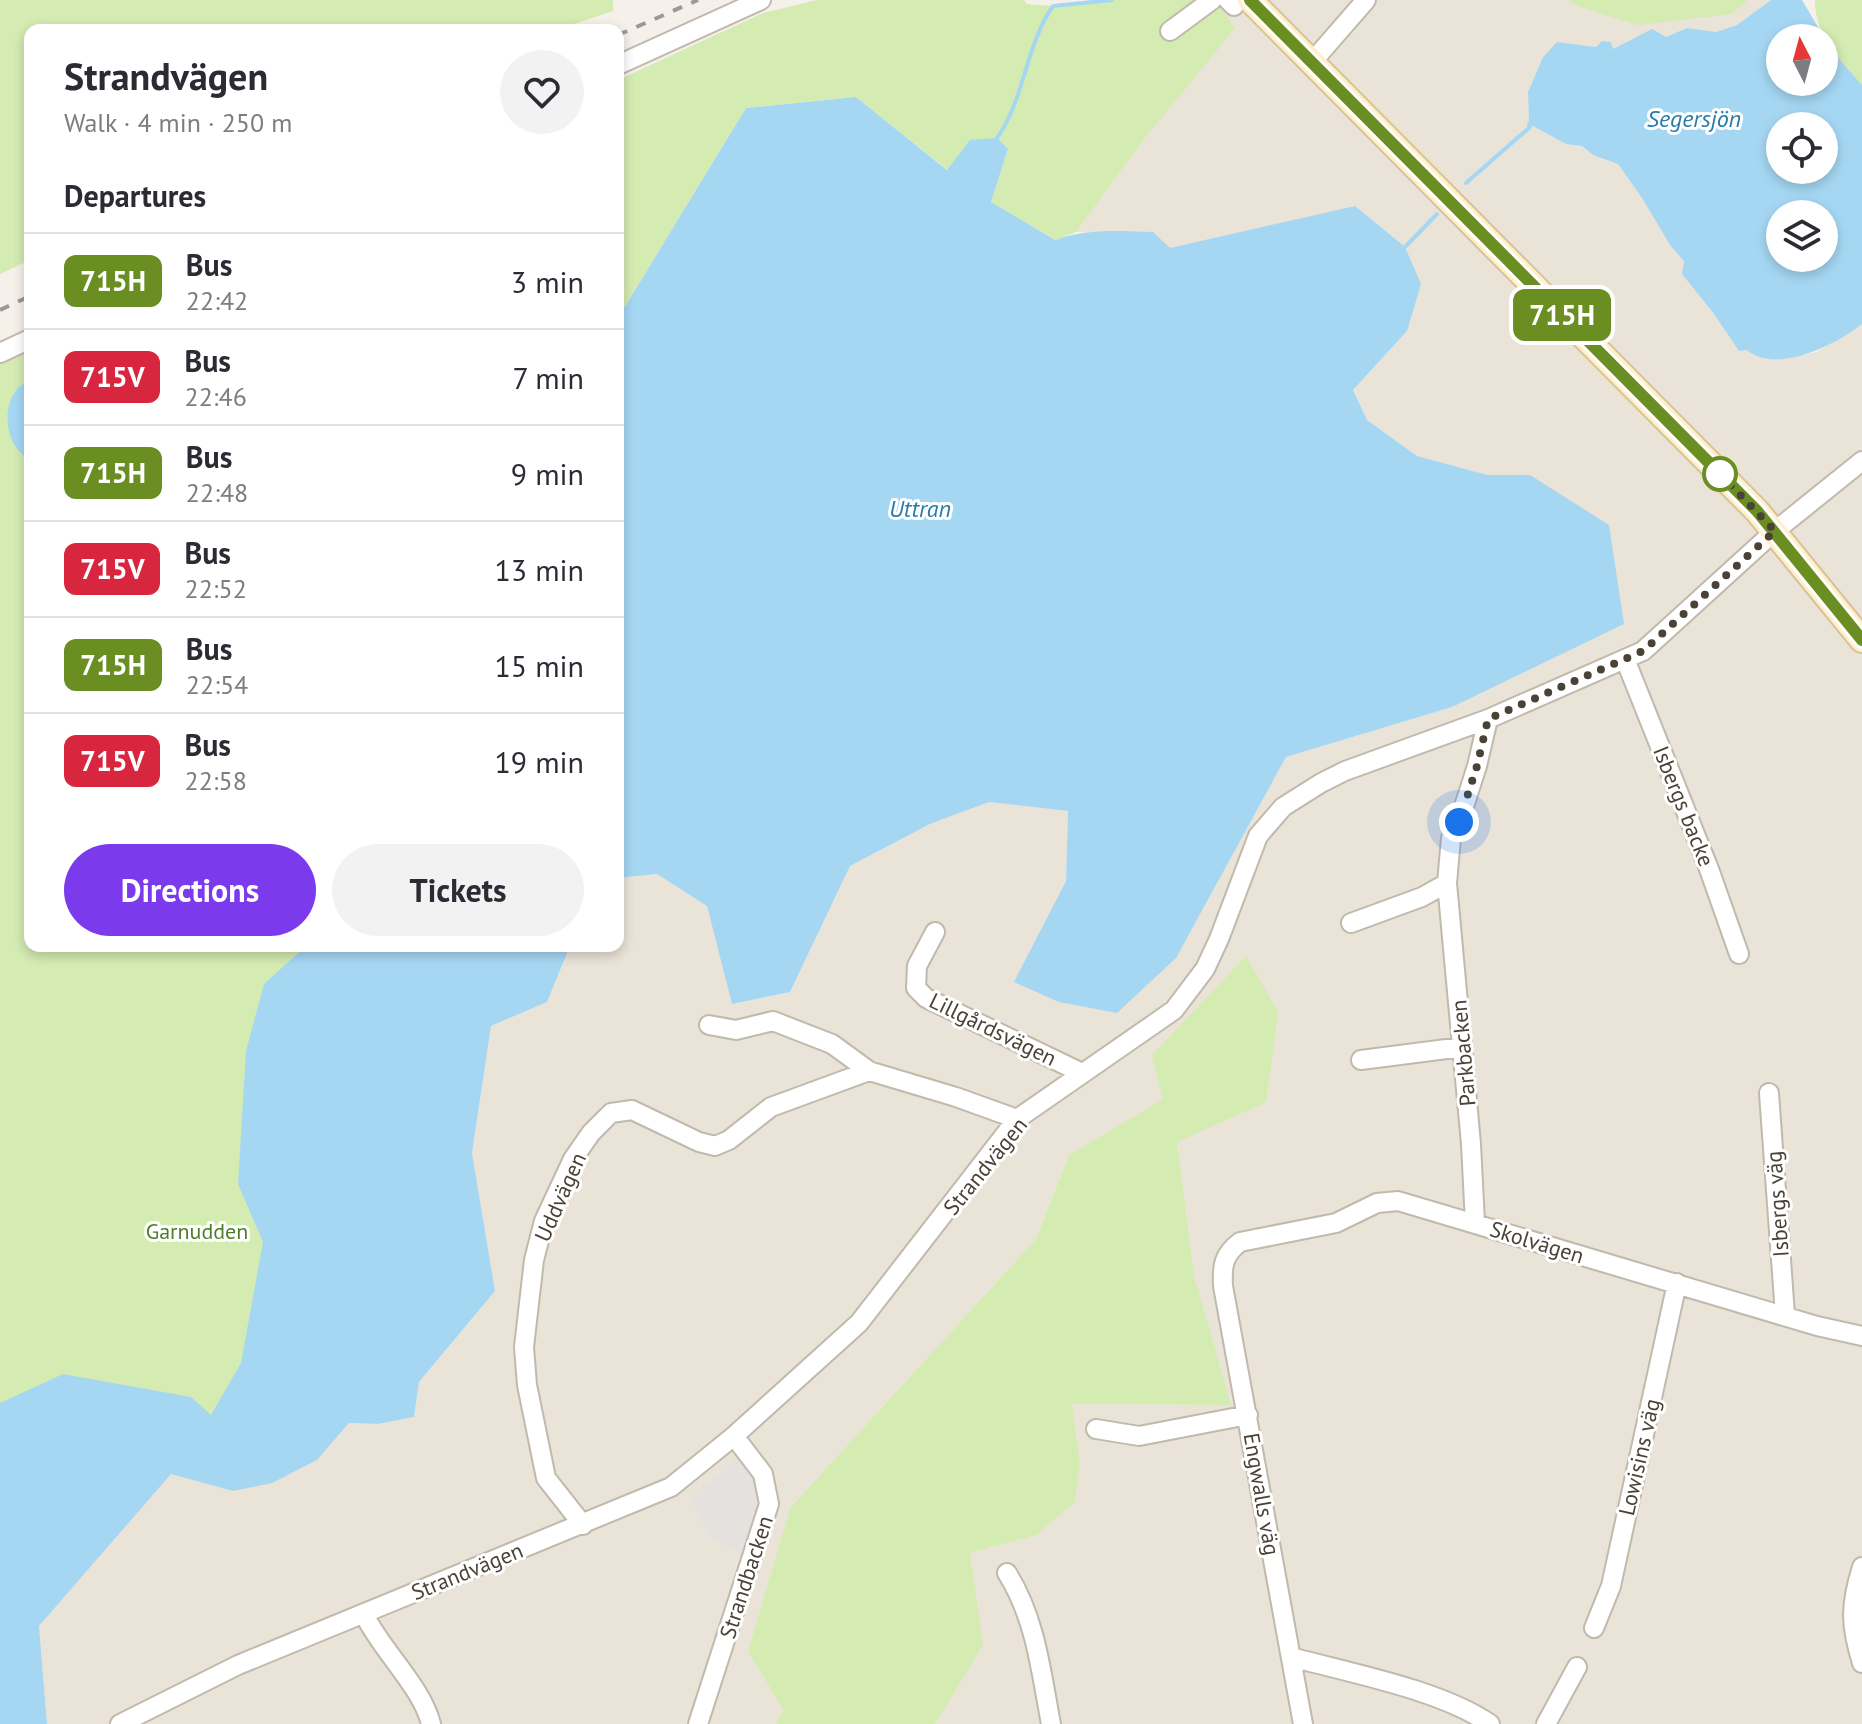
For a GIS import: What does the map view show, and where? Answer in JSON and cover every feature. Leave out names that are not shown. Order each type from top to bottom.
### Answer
[{"type":"street","points":[[624,62],[761,0]]},
{"type":"street","points":[[1170,31],[1212,0]]},
{"type":"street","points":[[1312,62],[1366,0]]},
{"type":"street","points":[[1237,2],[1312,62],[1775,531],[1862,640]]},
{"type":"street","points":[[0,353],[24,342]]},
{"type":"street","name":"Strandvägen","points":[[121,1724],[238,1665],[671,1487],[734,1436],[859,1323],[1017,1119],[1174,1010],[1205,969],[1258,836],[1283,807],[1345,771],[1488,719],[1643,651],[1775,531],[1862,461]]},
{"type":"street","name":"Isbergs backe","points":[[1625,659],[1709,869],[1739,954]]},
{"type":"street","name":"Parkbacken","points":[[1475,1223],[1471,1144],[1447,883],[1451,838],[1477,766],[1488,719]]},
{"type":"street","points":[[1351,923],[1422,897],[1447,883]]},
{"type":"street","name":"Lillgårdsvägen","points":[[935,932],[917,966],[916,988],[926,998],[1082,1073]]},
{"type":"street","points":[[709,1025],[736,1030],[773,1021],[832,1044],[869,1071],[1017,1119]]},
{"type":"street","points":[[1361,1060],[1462,1047]]},
{"type":"street","name":"Uddvägen","points":[[583,1525],[546,1478],[527,1385],[524,1347],[534,1260],[541,1234],[573,1159],[591,1133],[611,1113],[632,1110],[699,1142],[715,1146],[729,1140],[771,1107],[869,1071]]},
{"type":"street","name":"Isbergs väg","points":[[1769,1093],[1785,1315]]},
{"type":"street","name":"Skolvägen","points":[[1222,1264],[1231,1249],[1240,1242],[1336,1223],[1387,1201],[1411,1204],[1543,1246],[1862,1336]]},
{"type":"street","name":"Engwalls väg","points":[[1222,1264],[1223,1286],[1303,1724]]},
{"type":"street","name":"Lowisins väg","points":[[1594,1628],[1611,1586],[1677,1283]]},
{"type":"street","points":[[1096,1429],[1139,1436],[1248,1415]]},
{"type":"street","name":"Strandbacken","points":[[698,1724],[769,1504],[763,1474],[734,1436]]},
{"type":"street","points":[[1862,1567],[1853,1598],[1852,1630],[1862,1663]]},
{"type":"street","points":[[1007,1573],[1033,1629],[1051,1724]]},
{"type":"street","points":[[364,1614],[378,1640],[425,1706],[431,1724]]},
{"type":"street","points":[[1291,1657],[1414,1690],[1479,1716],[1490,1724]]},
{"type":"street","points":[[1546,1724],[1577,1667]]},
{"type":"shaded area","points":[[1215,0],[1771,0],[1738,25],[1716,32],[1687,28],[1666,37],[1631,39],[1612,50],[1611,42],[1602,41],[1596,47],[1557,42],[1543,57],[1528,92],[1529,124],[1566,144],[1582,146],[1593,155],[1618,164],[1670,245],[1685,261],[1682,274],[1739,351],[1747,350],[1781,359],[1817,352],[1862,324],[1862,1724],[935,1724],[982,1645],[970,1553],[1036,1535],[1080,1461],[1072,1404],[1230,1405],[1194,1275],[1177,1142],[1163,1099],[1069,1155],[1036,1239],[790,1508],[748,1651],[783,1710],[776,1724],[47,1724],[39,1626],[171,1473],[233,1491],[317,1460],[349,1423],[378,1424],[414,1417],[419,1382],[495,1291],[472,1153],[491,1026],[547,1002],[568,952],[624,952],[624,877],[657,874],[707,906],[733,1004],[790,992],[850,866],[930,824],[989,802],[1068,811],[1066,881],[1015,982],[1232,853],[1286,757],[1452,707],[1530,475],[1487,476],[1417,456],[1367,420],[1353,390],[1407,331],[1355,206],[1170,249],[1153,232],[1076,232],[1145,138]]},
{"type":"shaded area","points":[[740,1457],[762,1487],[741,1555],[710,1537],[690,1498]]},
{"type":"green space","points":[[0,0],[613,0],[613,11],[575,24],[24,24],[24,263],[0,274]]},
{"type":"green space","points":[[817,0],[1024,0],[1027,4],[1053,6],[1112,0],[1215,0],[1235,28],[1145,138],[1076,232],[1055,240],[991,202],[1008,149],[948,170],[856,97],[746,108],[624,308],[624,77],[763,13]]},
{"type":"green space","points":[[1569,0],[1747,0],[1732,14],[1637,25],[1572,4]]},
{"type":"green space","points":[[1815,0],[1862,0],[1862,85],[1838,57],[1838,24],[1819,24]]},
{"type":"green space","name":"Garnudden","points":[[24,351],[24,952],[490,952],[296,1423],[0,1524],[0,357]]},
{"type":"green space","points":[[1246,956],[1278,1012],[1266,1102],[1177,1142],[1194,1275],[1231,1405],[1072,1404],[1080,1461],[1075,1502],[1036,1535],[970,1553],[983,1645],[935,1724],[776,1724],[783,1710],[748,1651],[790,1508],[1036,1239],[1069,1155],[1163,1099],[1152,1055]]},
{"type":"water","name":"Segersjön","points":[[1771,0],[1802,0],[1816,24],[1766,24],[1766,96],[1838,96],[1838,58],[1862,85],[1862,324],[1838,340],[1806,354],[1774,359],[1760,357],[1747,350],[1739,351],[1682,274],[1684,261],[1670,245],[1618,164],[1593,155],[1582,146],[1566,144],[1529,124],[1528,92],[1543,57],[1557,42],[1596,47],[1602,41],[1611,42],[1613,49],[1652,29],[1666,37],[1687,28],[1716,32],[1737,25]]},
{"type":"water","name":"Uttran","points":[[856,97],[947,170],[970,140],[997,138],[1008,149],[991,202],[1055,240],[1092,232],[1153,232],[1170,248],[1355,206],[1405,247],[1421,284],[1407,331],[1353,390],[1367,420],[1417,456],[1487,475],[1530,475],[1609,525],[1624,624],[1452,707],[1286,757],[1176,958],[1117,1013],[1059,1002],[1014,982],[1066,881],[1068,811],[989,802],[930,824],[850,866],[790,992],[732,1004],[707,906],[657,874],[624,877],[624,308],[746,108]]},
{"type":"water","points":[[24,384],[24,455],[13,442],[8,418],[13,395]]},
{"type":"water","points":[[299,952],[568,952],[547,1002],[491,1026],[472,1153],[495,1291],[419,1382],[414,1417],[378,1424],[349,1423],[317,1460],[272,1483],[233,1491],[171,1474],[39,1626],[47,1724],[0,1724],[0,1403],[63,1374],[191,1397],[211,1415],[241,1363],[263,1242],[238,1184],[246,1051],[264,984]]},
{"type":"waterway","points":[[997,138],[1013,107],[1037,37],[1053,6],[1112,0]]},
{"type":"waterway","points":[[1466,183],[1530,127],[1529,124]]},
{"type":"waterway","points":[[1405,247],[1437,214]]},
{"type":"railway","points":[[624,32],[698,0]]},
{"type":"railway","points":[[0,310],[24,299]]},
{"type":"bus line","name":"715H","points":[[1250,0],[1757,511],[1862,640]]},
{"type":"route","points":[[1459,822],[1488,719],[1643,651],[1775,531],[1720,474]]}]
